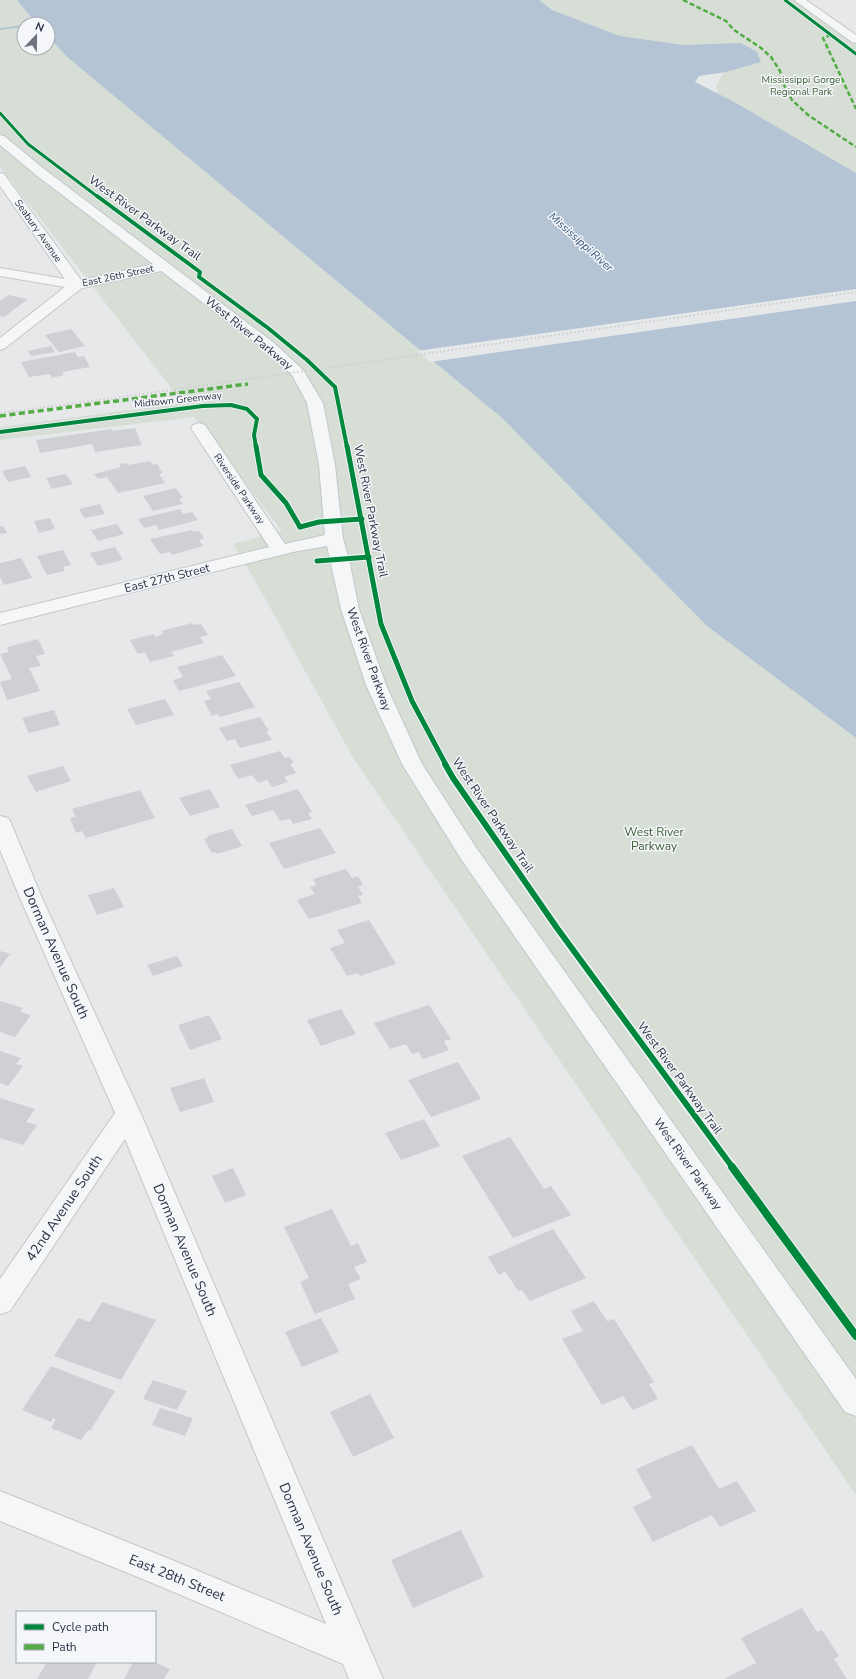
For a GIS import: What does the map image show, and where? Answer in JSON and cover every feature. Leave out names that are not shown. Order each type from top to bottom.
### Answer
[{"type":"street","points":[[799,0],[856,40]]},
{"type":"street","name":"West River Parkway","points":[[0,139],[40,172],[269,346],[298,373],[315,403],[327,465],[334,539],[340,559],[350,609],[376,685],[412,764],[469,854],[856,1403]]},
{"type":"street","name":"Seabury Avenue","points":[[0,177],[77,285]]},
{"type":"street","name":"East 26th Street","points":[[0,272],[77,285],[165,266]]},
{"type":"street","points":[[0,345],[77,285]]},
{"type":"street","name":"Riverside Parkway","points":[[198,428],[280,550]]},
{"type":"street","name":"East 27th Street","points":[[0,619],[280,550],[334,539]]},
{"type":"street","name":"Dorman Avenue South","points":[[0,823],[31,898],[128,1114],[360,1665]]},
{"type":"street","name":"42nd Avenue South","points":[[0,1302],[128,1114]]},
{"type":"street","name":"East 28th Street","points":[[0,1506],[161,1571],[360,1665]]},
{"type":"green space","name":"West River Parkway","points":[[0,0],[17,0],[30,16],[16,16],[16,56],[56,56],[56,45],[67,57],[503,419],[707,626],[856,738],[856,1495],[352,756],[252,575],[233,544],[282,531],[194,417],[0,440],[0,427],[183,403],[0,167]]},
{"type":"green space","name":"Mississippi Gorge Regional Park","points":[[532,0],[806,0],[856,35],[856,181],[719,101],[716,86],[723,73],[751,63],[606,37]]},
{"type":"water","name":"Mississippi River","points":[[17,0],[539,0],[552,10],[620,36],[683,45],[741,43],[757,52],[761,62],[726,72],[699,76],[695,82],[736,103],[856,173],[856,738],[707,626],[503,419],[67,57],[56,45],[56,16],[30,16]]},
{"type":"pier","points":[[856,289],[856,301],[430,362],[417,351]]},
{"type":"building","points":[[8,295],[28,299],[4,317],[0,316],[0,301]]},
{"type":"building","points":[[71,329],[85,346],[59,352],[45,335]]},
{"type":"building","points":[[51,346],[55,352],[31,356],[28,351]]},
{"type":"building","points":[[75,352],[78,357],[84,356],[90,367],[62,372],[64,375],[52,378],[50,374],[29,377],[21,362]]},
{"type":"building","points":[[135,428],[142,445],[95,452],[92,444],[40,453],[36,440],[112,429],[113,431]]},
{"type":"building","points":[[150,461],[153,465],[157,464],[163,473],[159,474],[165,483],[118,493],[107,477],[98,479],[94,474],[121,467],[119,464],[127,463],[129,465]]},
{"type":"building","points":[[25,466],[31,477],[8,482],[2,471]]},
{"type":"building","points":[[66,474],[73,484],[52,489],[46,478]]},
{"type":"building","points":[[176,488],[183,498],[179,499],[183,504],[153,511],[143,496]]},
{"type":"building","points":[[100,504],[105,514],[84,518],[79,509]]},
{"type":"building","points":[[180,509],[183,514],[192,512],[198,520],[159,530],[156,525],[144,528],[138,519]]},
{"type":"building","points":[[50,518],[55,529],[39,533],[34,521]]},
{"type":"building","points":[[117,524],[124,534],[98,541],[91,530]]},
{"type":"building","points":[[0,526],[3,526],[7,533],[0,534]]},
{"type":"building","points":[[192,530],[194,532],[199,531],[204,538],[199,540],[203,546],[172,555],[170,552],[160,554],[150,539]]},
{"type":"building","points":[[115,547],[123,560],[98,566],[90,553]]},
{"type":"building","points":[[63,550],[71,565],[63,567],[65,571],[47,575],[37,556]]},
{"type":"building","points":[[21,558],[32,578],[4,585],[0,577],[0,563]]},
{"type":"building","points":[[192,623],[193,625],[201,624],[208,635],[200,637],[204,643],[171,652],[174,656],[150,662],[145,652],[138,654],[130,640],[154,634],[155,637],[163,634],[161,631]]},
{"type":"building","points":[[38,639],[45,654],[36,656],[41,666],[29,668],[40,691],[7,700],[0,682],[12,679],[0,654],[9,652],[7,647]]},
{"type":"building","points":[[222,655],[236,676],[179,691],[173,680],[183,677],[177,667]]},
{"type":"building","points":[[239,682],[255,707],[220,717],[218,714],[212,716],[204,701],[211,699],[206,691]]},
{"type":"building","points":[[165,699],[174,715],[136,725],[127,709]]},
{"type":"building","points":[[54,710],[60,725],[29,733],[22,718]]},
{"type":"building","points":[[260,717],[269,731],[266,731],[272,740],[240,748],[235,739],[227,741],[219,728]]},
{"type":"building","points":[[280,751],[285,758],[290,757],[294,763],[290,764],[296,773],[284,777],[288,782],[272,787],[267,780],[258,783],[252,775],[238,779],[230,765]]},
{"type":"building","points":[[63,766],[71,781],[36,792],[27,776]]},
{"type":"building","points":[[210,789],[220,807],[190,816],[179,798]]},
{"type":"building","points":[[298,789],[312,812],[308,813],[312,819],[293,824],[290,819],[280,821],[273,810],[252,816],[245,805]]},
{"type":"building","points":[[140,790],[155,818],[86,838],[82,831],[76,833],[70,818],[76,817],[72,809]]},
{"type":"building","points":[[320,828],[336,853],[284,869],[269,843]]},
{"type":"building","points":[[232,829],[242,846],[217,854],[216,852],[212,853],[204,839],[208,838],[207,836]]},
{"type":"building","points":[[346,869],[352,878],[358,876],[363,885],[358,887],[363,895],[358,896],[362,903],[309,919],[297,900],[315,894],[310,887],[316,885],[313,879]]},
{"type":"building","points":[[114,888],[124,907],[97,915],[88,895]]},
{"type":"building","points":[[369,920],[396,964],[360,976],[358,973],[347,976],[330,948],[345,943],[337,930]]},
{"type":"building","points":[[0,951],[10,954],[0,967]]},
{"type":"building","points":[[177,956],[183,966],[153,976],[147,965]]},
{"type":"building","points":[[0,1001],[23,1008],[20,1012],[31,1015],[15,1037],[0,1032]]},
{"type":"building","points":[[429,1005],[451,1039],[444,1041],[449,1050],[423,1059],[419,1052],[412,1054],[406,1044],[390,1049],[374,1023]]},
{"type":"building","points":[[341,1009],[356,1034],[321,1046],[307,1020]]},
{"type":"building","points":[[209,1015],[222,1039],[190,1050],[178,1025]]},
{"type":"building","points":[[0,1051],[21,1058],[16,1064],[23,1066],[8,1086],[0,1083]]},
{"type":"building","points":[[458,1062],[481,1099],[431,1117],[408,1080]]},
{"type":"building","points":[[204,1078],[214,1102],[180,1112],[170,1088]]},
{"type":"building","points":[[0,1098],[35,1109],[26,1122],[37,1125],[23,1145],[0,1138]]},
{"type":"building","points":[[424,1119],[440,1146],[401,1160],[385,1133]]},
{"type":"building","points":[[510,1137],[544,1189],[551,1186],[571,1215],[513,1238],[462,1156]]},
{"type":"building","points":[[233,1168],[246,1195],[225,1203],[212,1176]]},
{"type":"building","points":[[332,1209],[351,1246],[358,1243],[367,1262],[354,1267],[361,1279],[348,1284],[355,1299],[315,1314],[300,1282],[309,1278],[284,1227]]},
{"type":"building","points":[[553,1229],[586,1278],[530,1301],[522,1290],[518,1291],[505,1271],[499,1275],[488,1257]]},
{"type":"building","points":[[594,1301],[607,1321],[614,1319],[654,1382],[649,1384],[658,1399],[633,1410],[623,1396],[602,1405],[562,1339],[583,1331],[571,1311]]},
{"type":"building","points":[[102,1302],[156,1320],[121,1380],[54,1356],[78,1318],[90,1322]]},
{"type":"building","points":[[321,1318],[339,1352],[302,1367],[285,1332]]},
{"type":"building","points":[[51,1366],[115,1391],[90,1431],[88,1430],[81,1440],[51,1428],[56,1420],[53,1418],[51,1422],[22,1410]]},
{"type":"building","points":[[153,1380],[187,1391],[177,1410],[143,1399]]},
{"type":"building","points":[[370,1394],[394,1438],[353,1457],[330,1412]]},
{"type":"building","points":[[160,1408],[193,1418],[185,1436],[152,1425]]},
{"type":"building","points":[[692,1445],[719,1489],[737,1481],[756,1511],[720,1527],[712,1515],[653,1542],[633,1507],[652,1498],[636,1469]]},
{"type":"building","points":[[461,1530],[484,1577],[413,1608],[391,1560]]},
{"type":"building","points":[[802,1608],[817,1632],[822,1630],[839,1656],[834,1659],[847,1679],[724,1679],[756,1663],[741,1638]]},
{"type":"building","points":[[46,1663],[96,1663],[88,1679],[37,1679]]},
{"type":"building","points":[[132,1663],[156,1663],[170,1669],[164,1679],[124,1679]]},
{"type":"waterway","points":[[0,29],[16,27]]},
{"type":"railway","points":[[0,413],[130,396],[856,292]]},
{"type":"marked path","points":[[683,0],[726,21],[734,30],[761,48],[771,57],[780,71],[784,85],[792,100],[808,115],[856,147]]},
{"type":"marked path","points":[[831,35],[823,38],[856,109]]},
{"type":"marked path","points":[[0,416],[248,384]]},
{"type":"cycle path","points":[[785,0],[856,54]]},
{"type":"cycle path","name":"West River Parkway Trail","points":[[0,113],[28,144],[66,174],[200,272],[199,277],[268,328],[307,360],[335,387],[362,519],[381,624],[412,701],[453,778],[557,928],[856,1336]]},
{"type":"cycle path","name":"Midtown Greenway","points":[[0,432],[203,406],[231,405],[247,409],[257,419],[254,435],[261,475],[286,503],[300,527]]},
{"type":"cycle path","name":"West River Parkway Trail","points":[[300,527],[319,522],[362,519]]},
{"type":"cycle path","name":"West River Parkway Trail","points":[[317,561],[369,557]]}]
